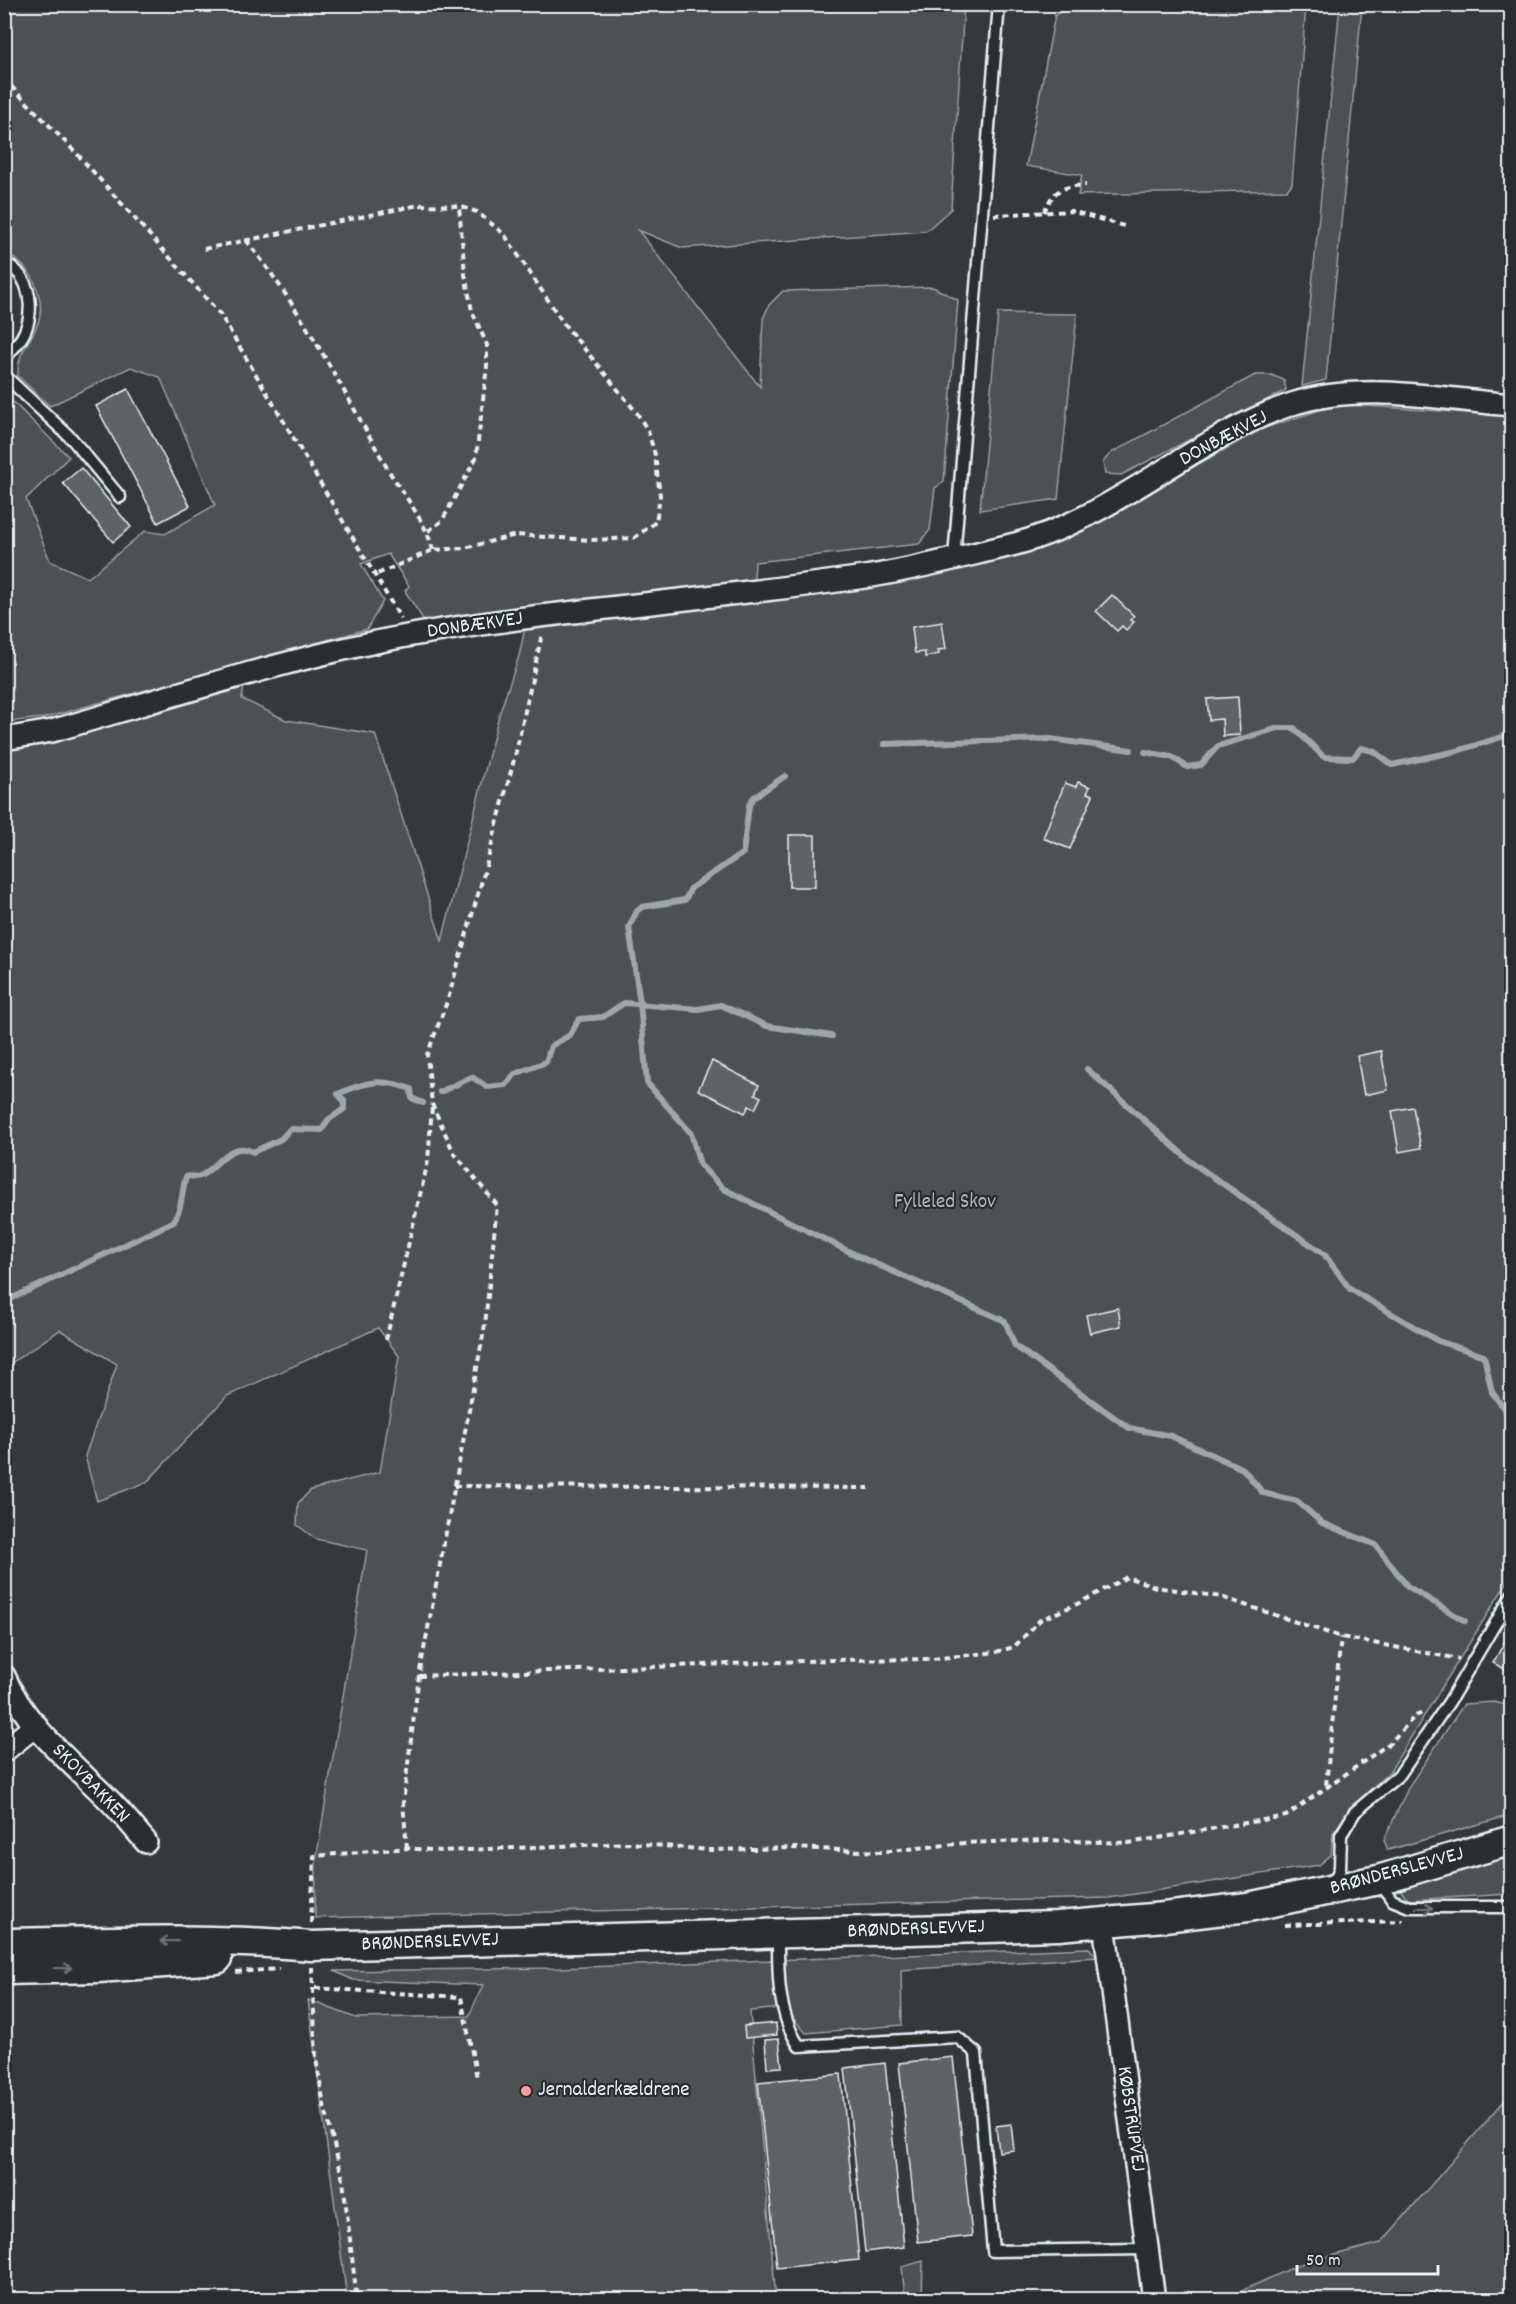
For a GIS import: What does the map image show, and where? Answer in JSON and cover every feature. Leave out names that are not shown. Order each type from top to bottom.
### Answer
[{"type":"main road","name":"BRØNDERSLEVVEJ","points":[[4,1943],[100,1941],[272,1943],[311,1946],[1058,1926],[1248,1907],[1378,1880],[1512,1840]]},
{"type":"main road","name":"BRØNDERSLEVVEJ","points":[[4,1970],[98,1968],[250,1956],[311,1946]]},
{"type":"street","name":"DONBÆKVEJ","points":[[4,739],[52,731],[319,656],[411,635],[545,615],[868,576],[1013,545],[1071,523],[1243,426],[1293,404],[1337,394],[1394,394],[1512,405]]},
{"type":"street","name":"SKOVBAKKEN","points":[[4,1676],[36,1725],[59,1754],[110,1801],[146,1842]]},
{"type":"street","name":"SKOVBAKKEN","points":[[4,1751],[36,1725]]},
{"type":"street","name":"KØBSTRUPVEJ","points":[[1106,1939],[1154,2300]]},
{"type":"lane","points":[[954,558],[999,4]]},
{"type":"lane","points":[[4,263],[22,277],[30,296],[30,315],[23,336],[4,359]]},
{"type":"lane","points":[[4,375],[72,439],[120,497]]},
{"type":"lane","points":[[1331,1890],[1340,1868],[1341,1835],[1355,1812],[1400,1774],[1449,1702],[1512,1594]]},
{"type":"lane","points":[[1378,1880],[1392,1900],[1409,1907],[1512,1906]]},
{"type":"lane","points":[[778,1933],[781,2000],[788,2029],[799,2046],[957,2037],[976,2052],[993,2251],[1148,2249]]},
{"type":"path","points":[[4,79],[81,157],[220,314],[411,635]]},
{"type":"path","points":[[1044,212],[1052,194],[1068,186],[1086,184]]},
{"type":"path","points":[[204,249],[420,205],[459,206],[477,212],[504,234],[564,324],[637,413],[648,431],[655,455],[660,496],[656,522],[634,538],[591,540],[516,535],[465,548],[433,550],[375,575]]},
{"type":"path","points":[[428,531],[442,521],[476,458],[487,366],[487,345],[472,311],[465,274],[459,206]]},
{"type":"path","points":[[982,216],[1071,210],[1124,226]]},
{"type":"path","points":[[246,240],[276,277],[312,332],[387,468],[428,531],[433,550]]},
{"type":"path","points":[[386,1340],[428,1161],[432,1104],[427,1055],[448,999],[485,870],[516,752],[545,615]]},
{"type":"path","points":[[407,1848],[403,1803],[420,1676],[485,1325],[497,1205],[454,1153],[432,1104]]},
{"type":"path","points":[[454,1486],[869,1488]]},
{"type":"path","points":[[420,1676],[831,1660],[932,1659],[996,1652],[1014,1647],[1040,1620],[1077,1604],[1127,1577],[1156,1587],[1221,1597],[1341,1637],[1444,1658],[1473,1660]]},
{"type":"path","points":[[1326,1786],[1341,1637]]},
{"type":"path","points":[[357,2300],[343,2180],[324,2105],[316,2059],[315,1988],[311,1946],[314,1856],[407,1848],[442,1851],[630,1842],[710,1850],[795,1848],[880,1852],[965,1842],[1048,1840],[1129,1842],[1286,1816],[1390,1743],[1415,1716],[1449,1702]]},
{"type":"path","points":[[1276,1925],[1406,1920]]},
{"type":"path","points":[[315,1988],[461,1997],[477,2078]]},
{"type":"green space","points":[[1144,4],[1306,5],[1292,184],[1287,190],[1078,195],[1082,175],[1026,166],[1055,15],[1068,7]]},
{"type":"green space","points":[[4,5],[964,5],[951,209],[926,231],[682,248],[638,230],[760,387],[763,319],[769,305],[783,291],[933,287],[958,300],[944,482],[935,488],[930,530],[919,544],[755,562],[754,579],[424,621],[405,591],[409,586],[388,554],[361,564],[383,601],[367,629],[44,718],[5,722],[5,394],[69,457],[26,499],[50,561],[88,578],[145,531],[165,534],[215,505],[160,377],[131,367],[50,406],[18,376],[22,353],[38,324],[40,298],[32,277],[25,268],[5,254]]},
{"type":"green space","points":[[1340,5],[1362,5],[1326,380],[1302,386]]},
{"type":"green space","points":[[998,313],[1077,314],[1058,499],[980,510]]},
{"type":"green space","points":[[1255,375],[1271,375],[1284,380],[1286,390],[1121,475],[1105,474],[1103,462],[1111,453]]},
{"type":"green space","name":"Fylleled Skov","points":[[1338,404],[1511,416],[1511,1576],[1390,1771],[1353,1806],[1333,1833],[1331,1855],[1319,1865],[1109,1898],[315,1918],[316,1860],[367,1550],[316,1539],[297,1525],[298,1503],[311,1490],[380,1472],[399,1356],[378,1328],[227,1396],[147,1482],[97,1501],[85,1456],[117,1364],[60,1330],[5,1367],[5,749],[56,740],[244,686],[242,699],[286,720],[375,734],[442,941],[499,715],[519,656],[525,628],[873,586],[1004,558],[1084,527],[1262,429]]},
{"type":"green space","points":[[1494,1702],[1511,1706],[1511,1815],[1388,1850],[1384,1840],[1409,1786],[1464,1704]]},
{"type":"green space","points":[[1511,1853],[1511,1894],[1408,1900],[1401,1891],[1404,1886]]},
{"type":"green space","points":[[1089,1948],[1097,1957],[901,1970],[902,2025],[806,2033],[784,2008],[750,2011],[776,2299],[347,2299],[308,2000],[356,2018],[469,2016],[483,1985],[353,1980],[334,1971],[560,1968]]},
{"type":"green space","points":[[1511,2093],[1511,2299],[1224,2299],[1303,2263],[1381,2243]]},
{"type":"green space","points":[[923,2261],[922,2299],[905,2299],[902,2267]]},
{"type":"building","points":[[128,389],[190,506],[158,523],[96,406]]},
{"type":"building","points":[[81,468],[131,527],[113,542],[63,483]]},
{"type":"building","points":[[1112,595],[1134,616],[1130,620],[1134,622],[1126,630],[1122,626],[1117,631],[1096,611]]},
{"type":"building","points":[[942,622],[946,649],[938,650],[939,654],[925,657],[925,652],[915,653],[912,627]]},
{"type":"building","points":[[1238,697],[1240,735],[1223,736],[1222,719],[1209,720],[1207,699]]},
{"type":"building","points":[[1078,782],[1090,787],[1087,793],[1093,795],[1070,849],[1043,838],[1065,783],[1076,787]]},
{"type":"building","points":[[789,835],[815,835],[815,887],[789,887]]},
{"type":"building","points":[[1381,1051],[1388,1090],[1364,1095],[1357,1056]]},
{"type":"building","points":[[712,1061],[759,1085],[755,1094],[761,1097],[755,1109],[749,1106],[745,1113],[698,1090]]},
{"type":"building","points":[[1413,1107],[1421,1148],[1399,1152],[1392,1111]]},
{"type":"building","points":[[1118,1308],[1121,1326],[1090,1333],[1086,1315]]},
{"type":"building","points":[[1512,1629],[1512,1673],[1493,1663]]},
{"type":"building","points":[[776,2023],[777,2035],[745,2038],[744,2026]]},
{"type":"building","points":[[779,2039],[782,2067],[767,2068],[765,2040]]},
{"type":"building","points":[[953,2057],[972,2236],[918,2242],[899,2063]]},
{"type":"building","points":[[885,2063],[904,2247],[865,2252],[845,2068]]},
{"type":"building","points":[[841,2074],[859,2260],[777,2268],[758,2082]]},
{"type":"building","points":[[1011,2124],[1014,2150],[999,2152],[996,2126]]},
{"type":"waterway","points":[[1145,752],[1172,757],[1187,767],[1201,765],[1218,746],[1278,728],[1294,728],[1324,757],[1353,758],[1361,748],[1373,751],[1392,765],[1457,751],[1508,735],[1512,725]]},
{"type":"waterway","points":[[884,744],[1050,739],[1131,750]]},
{"type":"waterway","points":[[785,776],[753,798],[749,805],[743,853],[691,888],[685,900],[642,907],[637,911],[629,927],[640,1003],[647,1083],[691,1133],[700,1165],[724,1189],[860,1257],[1005,1321],[1015,1346],[1129,1428],[1171,1436],[1243,1469],[1263,1493],[1297,1501],[1322,1523],[1376,1545],[1407,1586],[1465,1621]]},
{"type":"waterway","points":[[440,1092],[472,1077],[487,1087],[506,1085],[515,1074],[546,1062],[551,1046],[570,1035],[579,1019],[603,1017],[624,1003],[698,1009],[721,1005],[767,1026],[832,1036]]},
{"type":"waterway","points":[[1087,1069],[1190,1161],[1324,1254],[1350,1289],[1438,1341],[1484,1356],[1492,1392],[1512,1420]]},
{"type":"waterway","points":[[4,1302],[173,1222],[180,1206],[186,1177],[200,1176],[231,1152],[237,1149],[253,1152],[281,1139],[290,1129],[322,1130],[328,1120],[344,1109],[344,1101],[338,1094],[357,1086],[382,1082],[411,1089],[412,1098],[423,1103]]},
{"type":"place","name":"Jernalderkældrene","points":[[526,2091]]}]
